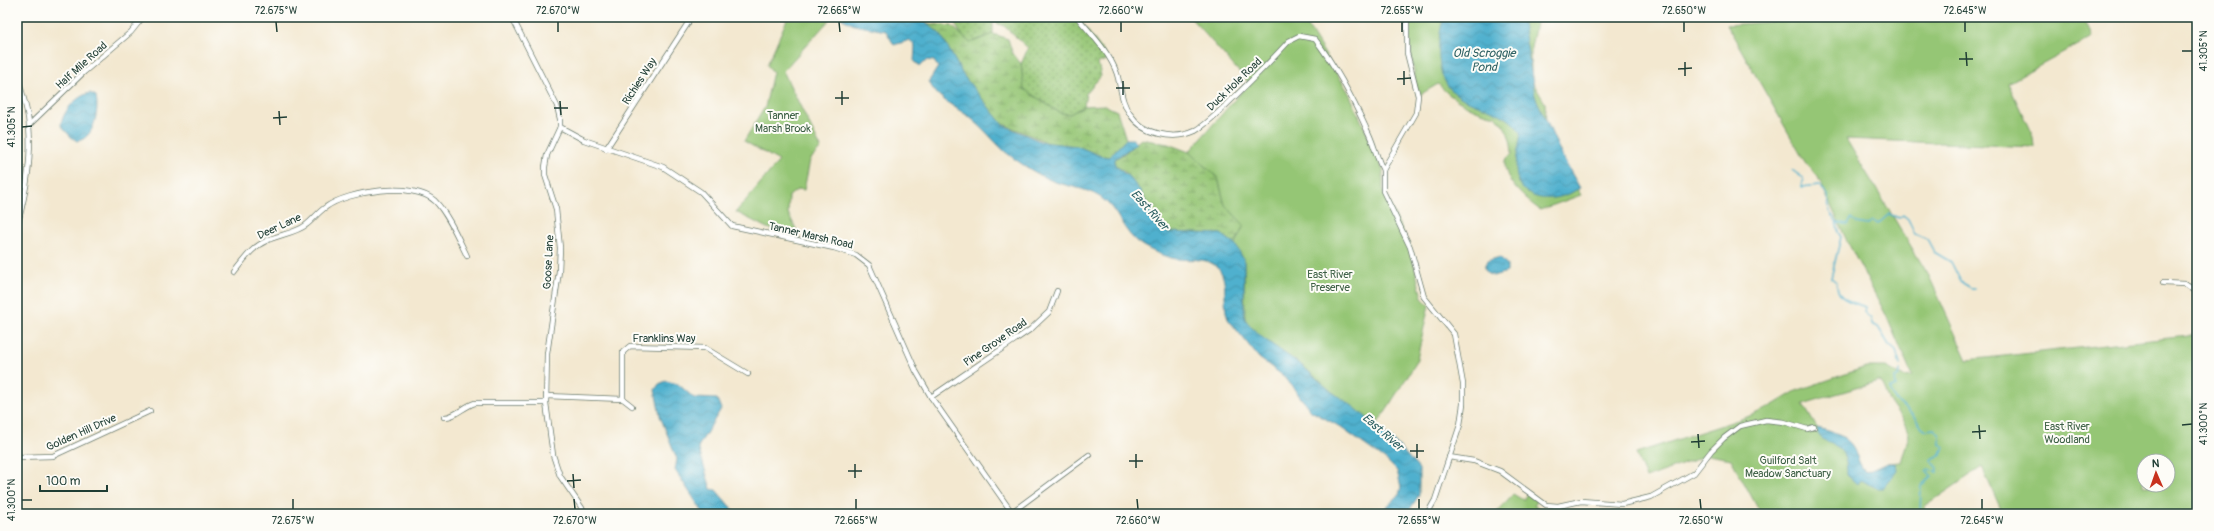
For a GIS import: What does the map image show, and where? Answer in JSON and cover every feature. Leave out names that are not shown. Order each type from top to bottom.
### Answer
[{"type":"street","name":"Half Mile Road","points":[[29,125],[84,72],[131,32],[143,17]]},
{"type":"street","points":[[512,17],[557,106],[560,127]]},
{"type":"street","name":"Duck Hole Road","points":[[1077,17],[1109,58],[1117,74],[1119,91],[1129,114],[1149,131],[1174,135],[1185,135],[1196,130],[1212,118],[1289,41],[1299,36],[1315,40],[1349,93],[1368,130],[1376,157],[1383,170]]},
{"type":"street","points":[[1407,17],[1408,53],[1418,96],[1416,113],[1383,170],[1383,191],[1410,247],[1424,297],[1429,305],[1449,327],[1456,341],[1463,384],[1463,404],[1460,425],[1435,500],[1427,514]]},
{"type":"street","name":"Richies Way","points":[[606,148],[688,23]]},
{"type":"street","points":[[17,74],[29,125],[28,169],[23,204],[17,226]]},
{"type":"street","name":"Tanner Marsh Road","points":[[560,127],[584,140],[663,167],[701,192],[732,226],[834,248],[856,255],[869,264],[903,346],[931,397],[1012,513]]},
{"type":"street","name":"Goose Lane","points":[[560,127],[547,155],[545,167],[545,175],[556,209],[560,248],[559,271],[547,354],[546,403],[553,455],[560,476],[586,514]]},
{"type":"street","name":"Deer Lane","points":[[234,272],[253,249],[265,241],[305,226],[326,206],[358,193],[382,190],[419,192],[436,202],[467,256]]},
{"type":"street","points":[[2163,283],[2185,284],[2197,292]]},
{"type":"street","name":"Pine Grove Road","points":[[931,397],[1031,329],[1049,312],[1057,291]]},
{"type":"street","name":"Franklins Way","points":[[623,399],[623,352],[630,346],[705,348],[748,374]]},
{"type":"street","points":[[546,396],[623,399],[632,406]]},
{"type":"street","points":[[444,417],[449,418],[466,406],[475,403],[546,403]]},
{"type":"street","name":"Golden Hill Drive","points":[[17,457],[53,456],[150,411]]},
{"type":"street","points":[[1449,457],[1474,461],[1500,471],[1546,505],[1558,506],[1581,501],[1622,504],[1651,497],[1694,473],[1710,451],[1740,426],[1766,420],[1784,422],[1807,429],[1814,427]]},
{"type":"street","points":[[1012,513],[1089,455]]},
{"type":"street","points":[[176,514],[185,514]]},
{"type":"green space","name":"Tanner Marsh Brook","points":[[788,17],[832,17],[783,71],[821,148],[810,160],[804,190],[798,189],[789,196],[788,213],[799,235],[767,228],[736,212],[779,161],[744,141],[765,107],[773,72],[767,65]]},
{"type":"green space","points":[[951,17],[1077,17],[1109,59],[1098,63],[1101,76],[1086,93],[1084,106],[1070,114],[1060,113],[1023,89],[1021,64],[1028,48],[1004,26],[993,22],[993,34],[970,43],[964,39]]},
{"type":"green space","name":"East River Preserve","points":[[1190,17],[1302,17],[1349,93],[1383,170],[1383,191],[1410,247],[1422,298],[1429,305],[1416,363],[1376,426],[1360,412],[1332,392],[1304,367],[1270,344],[1250,326],[1245,319],[1244,260],[1235,244],[1244,225],[1225,205],[1218,178],[1189,152],[1249,83]]},
{"type":"green space","name":"Old Scroggie Pond","points":[[1409,17],[1537,18],[1530,53],[1532,81],[1545,103],[1546,123],[1559,158],[1581,195],[1540,210],[1521,194],[1507,175],[1505,160],[1512,154],[1511,143],[1506,129],[1496,116],[1480,112],[1464,104],[1450,95],[1438,84],[1418,96],[1409,43]]},
{"type":"green space","name":"East River Woodland","points":[[1840,17],[2083,17],[2093,37],[2008,83],[2033,137],[2034,147],[1846,139],[1929,276],[1967,360],[2197,335],[2197,514],[2003,514],[1982,467],[1925,506],[1925,514],[1761,514],[1731,459],[1708,455],[1646,478],[1636,453],[1747,417],[1768,408],[1796,391],[1866,367],[1886,367],[1904,377],[1912,376],[1886,315],[1846,239],[1818,177],[1805,162],[1727,25]],"holes":[[[1879,381],[1883,386],[1889,400],[1903,422],[1909,435],[1901,462],[1887,463],[1867,472],[1860,464],[1855,450],[1850,443],[1837,434],[1817,428],[1803,404]]]},
{"type":"green space","points":[[927,23],[952,26],[970,43],[993,34],[1008,39],[1012,52],[1021,64],[1024,89],[1060,113],[1070,114],[1084,106],[1104,105],[1117,111],[1126,139],[1109,157],[1101,156],[1077,146],[1051,144],[1001,123],[963,75],[941,35]]},
{"type":"green space","points":[[1141,139],[1168,144],[1189,152],[1218,178],[1225,205],[1245,225],[1235,244],[1221,234],[1167,232],[1156,226],[1142,194],[1124,171],[1115,165],[1115,159],[1125,153]]},
{"type":"green space","points":[[1528,492],[1538,500],[1534,506],[1554,514],[1495,514],[1513,494],[1523,500]]},
{"type":"water","name":"East River","points":[[839,17],[915,17],[927,23],[941,35],[963,75],[1003,125],[1042,142],[1077,146],[1101,156],[1109,157],[1126,139],[1133,139],[1137,143],[1115,159],[1115,165],[1131,179],[1142,194],[1156,226],[1167,232],[1221,234],[1235,244],[1244,260],[1244,311],[1245,319],[1250,326],[1263,338],[1301,365],[1332,392],[1354,407],[1395,442],[1419,469],[1419,495],[1407,514],[1379,514],[1399,495],[1401,487],[1397,471],[1386,460],[1337,425],[1311,411],[1285,377],[1259,358],[1228,319],[1225,307],[1224,280],[1219,269],[1210,262],[1177,259],[1155,252],[1143,246],[1136,241],[1112,208],[1100,197],[1093,193],[1053,181],[1029,169],[1003,150],[973,120],[936,93],[929,81],[938,67],[934,61],[927,60],[921,66],[914,62],[915,46],[910,40],[894,45],[886,31],[854,25]]},
{"type":"water","name":"Old Scroggie Pond","points":[[1444,17],[1522,17],[1535,96],[1564,160],[1580,188],[1570,194],[1554,198],[1537,197],[1524,190],[1517,176],[1516,166],[1521,132],[1508,119],[1464,99],[1447,85],[1442,74],[1439,59],[1439,43]]},
{"type":"water","points":[[90,93],[96,96],[97,102],[94,123],[88,135],[77,141],[61,126],[62,121],[67,110],[75,101]]},
{"type":"water","points":[[1500,257],[1507,265],[1507,272],[1493,276],[1488,274],[1484,268],[1487,261]]},
{"type":"water","points":[[666,381],[678,384],[694,398],[717,399],[721,409],[698,447],[711,489],[716,490],[734,511],[730,514],[704,514],[675,470],[677,459],[660,416],[655,390],[659,384]]},
{"type":"water","points":[[1817,428],[1837,434],[1846,439],[1853,447],[1860,464],[1867,472],[1887,463],[1896,463],[1897,471],[1883,488],[1877,488],[1860,480],[1857,484],[1847,475],[1846,462],[1841,451],[1823,439],[1818,433]]},
{"type":"waterway","points":[[1792,170],[1803,178],[1802,187],[1819,185],[1828,195],[1829,211],[1837,223],[1838,232],[1841,237],[1831,278],[1837,282],[1837,288],[1841,296],[1849,301],[1865,307],[1864,312],[1871,319],[1872,324],[1878,327],[1889,345],[1896,351],[1900,365]]},
{"type":"waterway","points":[[1837,223],[1848,224],[1852,218],[1857,223],[1867,225],[1872,221],[1878,224],[1889,214],[1899,218],[1903,215],[1908,219],[1915,234],[1927,239],[1934,252],[1951,262],[1961,282],[1971,288],[1975,288]]},
{"type":"waterway","points":[[1900,370],[1899,376],[1895,378],[1896,386],[1889,389],[1891,394],[1926,430],[1934,429],[1940,435],[1940,444],[1944,447],[1941,454],[1931,460],[1938,468],[1937,472],[1928,469],[1926,471],[1931,476],[1921,486],[1920,514]]},
{"type":"park label","name":"Guilford Salt Meadow Sanctuary","points":[[1788,466]]}]
